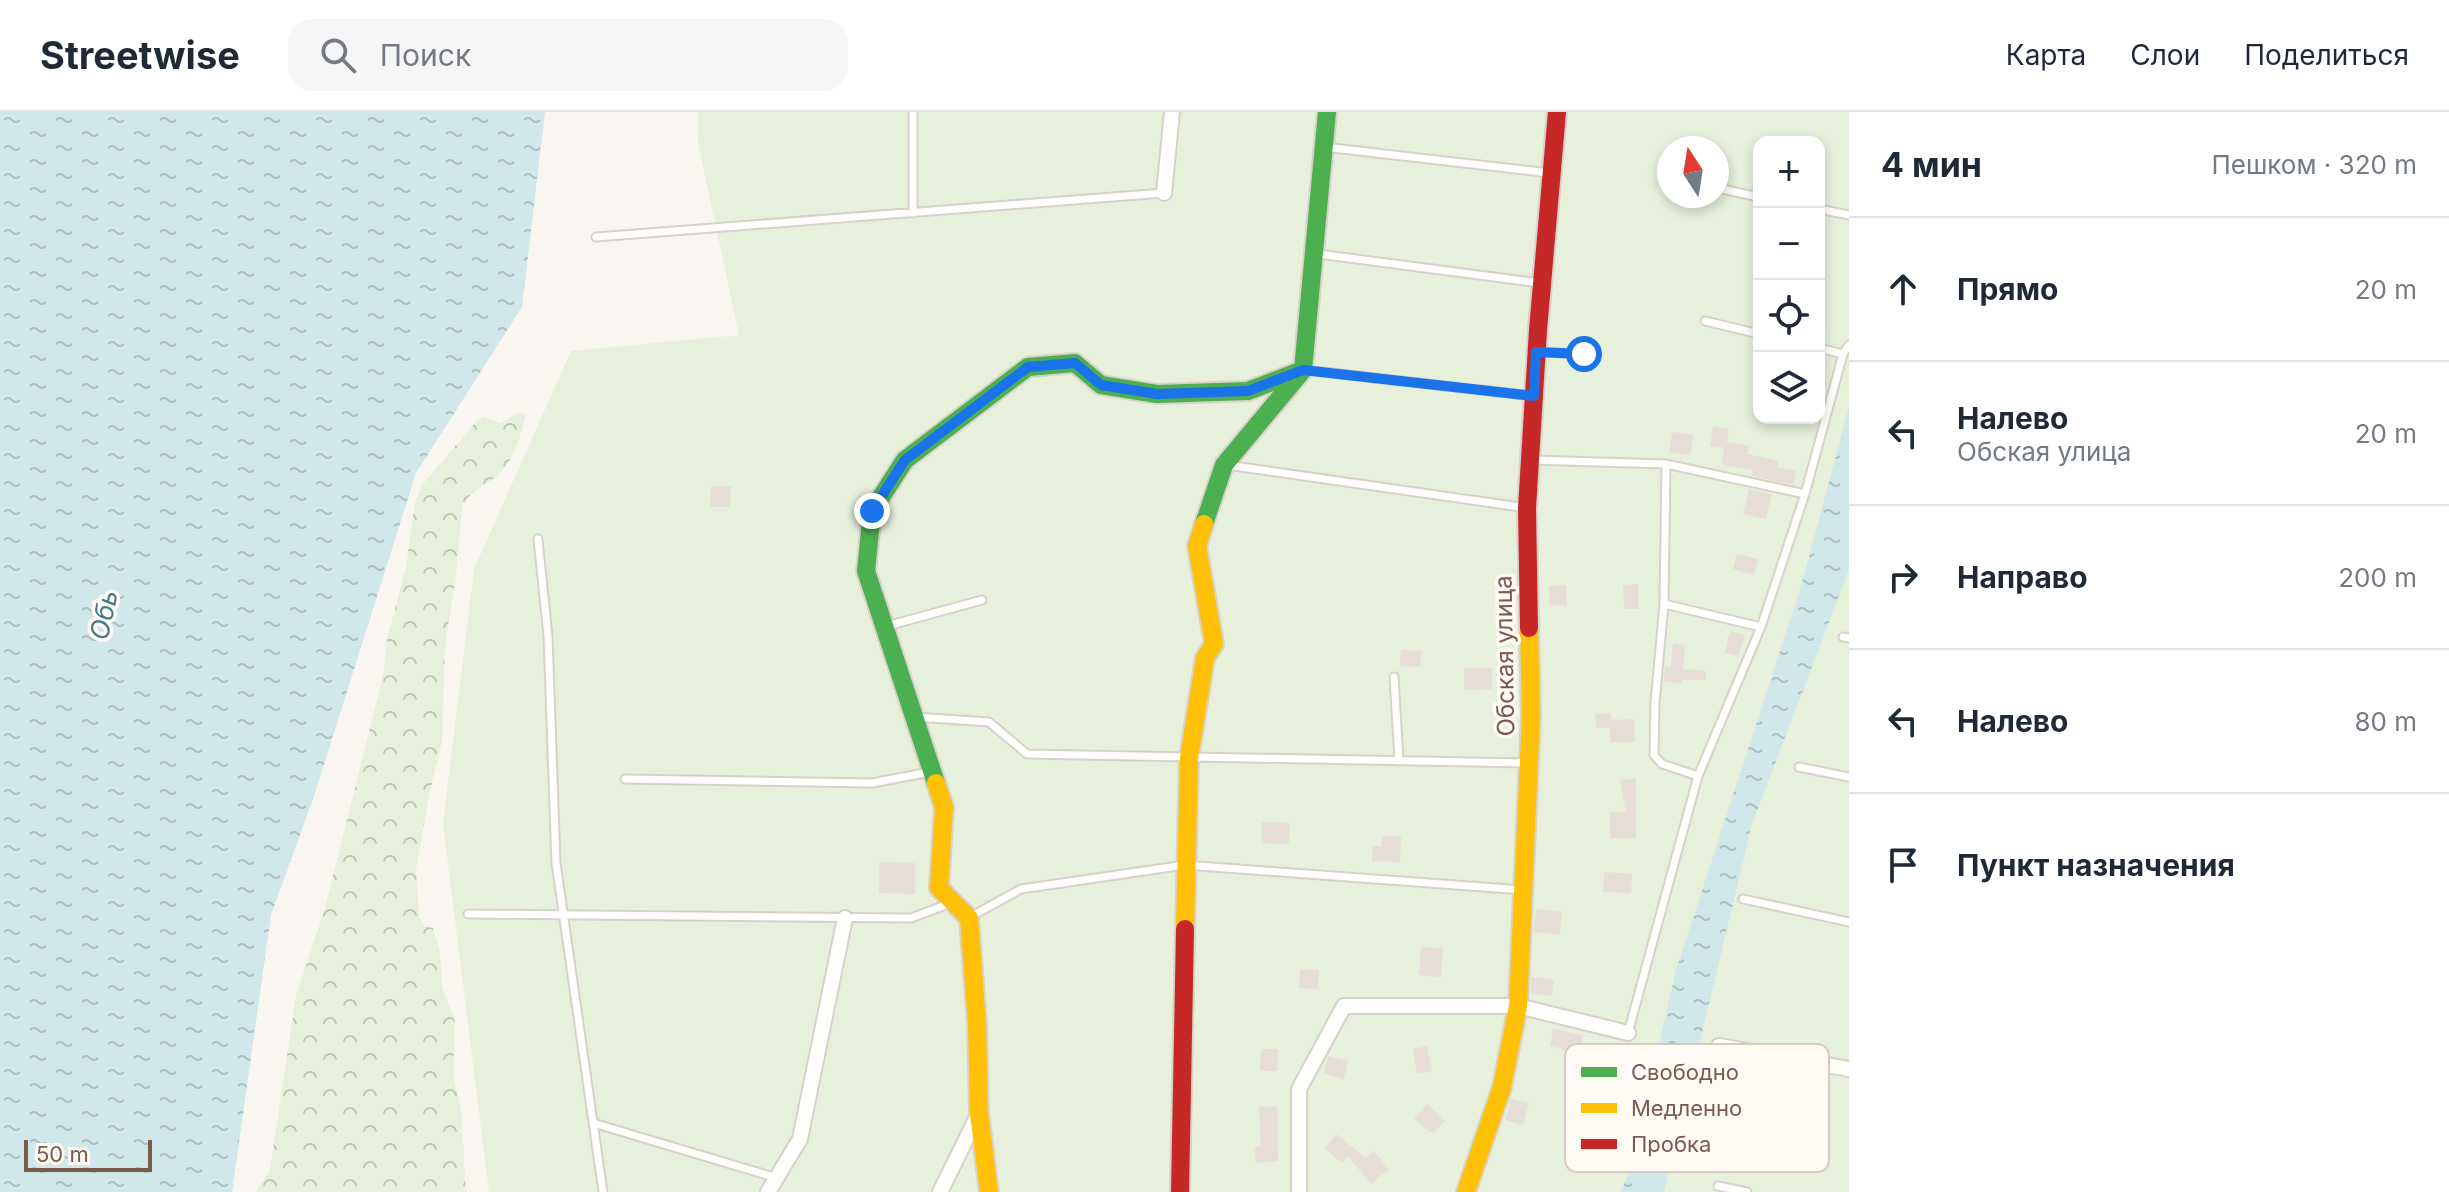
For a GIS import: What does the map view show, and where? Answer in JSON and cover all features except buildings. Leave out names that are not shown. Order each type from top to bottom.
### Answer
[{"type":"street","points":[[1164,193],[1172,112]]},
{"type":"street","points":[[1180,1192],[1189,758],[1205,658],[1214,644],[1197,546],[1224,465],[1303,370],[1327,112]]},
{"type":"street","name":"Обская улица","points":[[1466,1192],[1502,1087],[1518,1006],[1531,715],[1527,508],[1536,352],[1557,112]]},
{"type":"street","points":[[989,1192],[979,1113],[977,1024],[969,918],[939,888],[944,807],[866,571],[872,511],[905,460],[1028,367],[1075,363],[1101,385],[1157,394],[1248,391],[1303,370]]},
{"type":"street","points":[[768,1192],[800,1139],[845,918]]},
{"type":"street","points":[[1299,1192],[1299,1089],[1344,1006],[1518,1006],[1628,1033]]},
{"type":"street","points":[[1829,1065],[1849,1069]]},
{"type":"street","points":[[940,1192],[979,1113]]},
{"type":"lane","points":[[913,112],[913,213]]},
{"type":"lane","points":[[1324,147],[1552,173]]},
{"type":"lane","points":[[1729,191],[1753,196]]},
{"type":"lane","points":[[596,237],[1164,193]]},
{"type":"lane","points":[[1825,210],[1849,215]]},
{"type":"lane","points":[[1316,253],[1542,283]]},
{"type":"lane","points":[[1705,321],[1753,333]]},
{"type":"lane","points":[[1628,1033],[1698,776],[1761,627],[1805,494],[1843,354],[1849,345]]},
{"type":"lane","points":[[1825,350],[1843,354]]},
{"type":"lane","points":[[1536,352],[1584,354]]},
{"type":"lane","points":[[1303,370],[1534,396]]},
{"type":"lane","points":[[1530,460],[1666,464],[1805,494]]},
{"type":"lane","points":[[1666,464],[1664,604],[1655,703],[1654,755],[1662,764],[1698,776]]},
{"type":"lane","points":[[1224,465],[1527,508]]},
{"type":"lane","points":[[538,539],[548,636],[556,863],[603,1192]]},
{"type":"lane","points":[[885,627],[982,600]]},
{"type":"lane","points":[[1664,604],[1761,627]]},
{"type":"lane","points":[[1394,677],[1399,761]]},
{"type":"lane","points":[[915,717],[989,722],[1027,754],[1529,763]]},
{"type":"lane","points":[[1799,767],[1849,777]]},
{"type":"lane","points":[[625,779],[872,783],[932,771]]},
{"type":"lane","points":[[969,918],[1021,889],[1185,865],[1523,890]]},
{"type":"lane","points":[[1743,899],[1849,922]]},
{"type":"lane","points":[[468,914],[911,918],[953,902]]},
{"type":"lane","points":[[593,1123],[777,1178]]},
{"type":"lane","points":[[1718,1186],[1747,1192]]},
{"type":"green space","points":[[699,112],[1849,112],[1849,1192],[489,1192],[443,824],[474,569],[571,351],[739,335],[698,143]]},
{"type":"green space","points":[[517,413],[526,414],[510,460],[462,507],[456,576],[445,644],[442,742],[416,870],[419,915],[424,926],[433,928],[440,951],[442,987],[455,1021],[453,1075],[461,1110],[466,1192],[256,1192],[270,1170],[296,996],[325,908],[383,676],[387,639],[406,567],[415,502],[422,485],[476,422],[483,417],[501,423]]},
{"type":"water","name":"Обь","points":[[0,112],[545,112],[522,307],[416,473],[314,796],[271,915],[232,1192],[0,1192]]},
{"type":"water","points":[[1849,407],[1849,570],[1752,824],[1699,1044],[1659,1044],[1676,970],[1800,590]]},
{"type":"water","points":[[1629,1172],[1669,1172],[1664,1192],[1621,1192]]},
{"type":"traffic: fast","points":[[1204,524],[1224,465],[1303,370],[1327,112]]},
{"type":"traffic: fast","points":[[936,783],[866,571],[872,511],[905,460],[1028,367],[1075,363],[1101,385],[1157,394],[1248,391],[1303,370]]},
{"type":"traffic: slow","points":[[1185,929],[1189,758],[1205,658],[1214,644],[1197,546],[1204,524]]},
{"type":"traffic: slow","points":[[1466,1192],[1502,1087],[1518,1006],[1531,715],[1529,628]]},
{"type":"traffic: slow","points":[[936,783],[944,807],[939,888],[969,918],[977,1024],[979,1113],[989,1192]]},
{"type":"traffic: jam","points":[[1529,628],[1527,508],[1538,330],[1557,112]]},
{"type":"traffic: jam","points":[[1180,1192],[1185,929]]},
{"type":"route","points":[[872,511],[905,460],[1028,367],[1075,363],[1101,385],[1157,394],[1248,391],[1303,370],[1534,396],[1536,352],[1584,354]]}]
